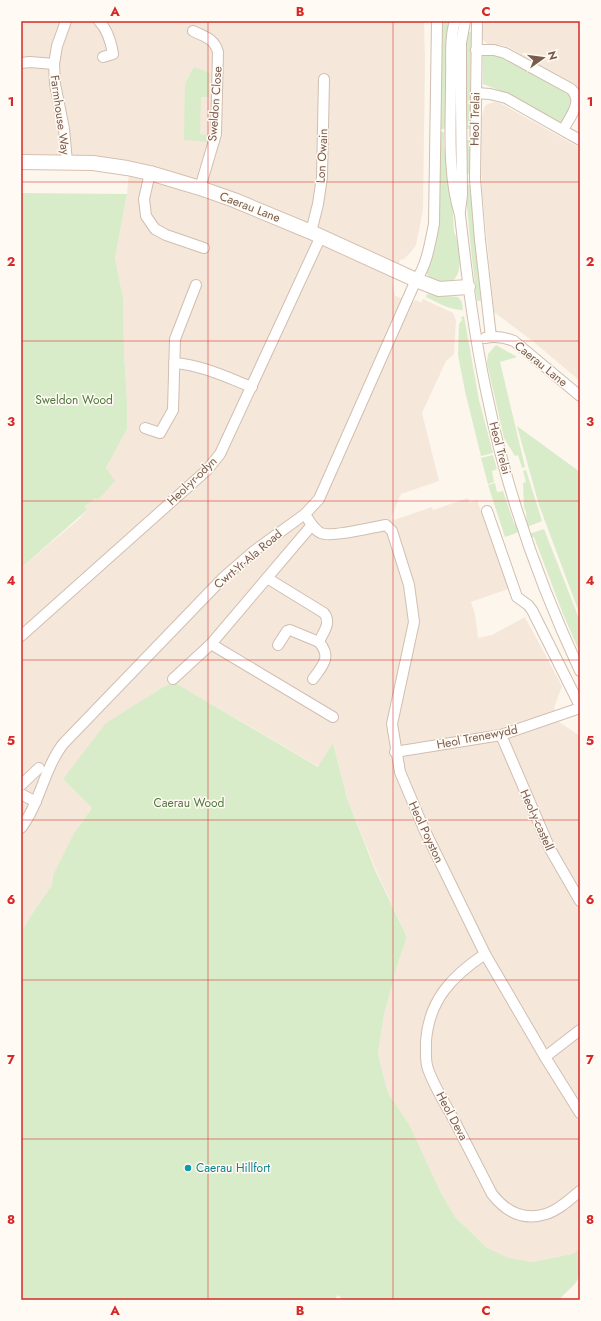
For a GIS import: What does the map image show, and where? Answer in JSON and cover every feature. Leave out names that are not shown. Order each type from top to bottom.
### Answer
[{"type":"street","name":"Farmhouse Way","points":[[66,21],[57,46],[54,64],[55,84],[64,129],[67,162]]},
{"type":"street","points":[[99,21],[103,25],[110,40],[113,54],[103,57]]},
{"type":"street","points":[[416,280],[420,275],[429,247],[434,224],[437,21]]},
{"type":"street","name":"Heol Trelai","points":[[455,21],[452,43],[451,149],[454,196],[460,215],[468,287],[476,340],[500,452],[524,532],[548,598],[580,671]]},
{"type":"street","name":"Heol Trelai","points":[[460,215],[462,195],[461,43],[465,21]]},
{"type":"street","name":"Heol Trelai","points":[[477,21],[476,190],[491,337]]},
{"type":"street","name":"Sweldon Close","points":[[193,31],[212,40],[218,52],[216,134],[200,188]]},
{"type":"street","points":[[476,50],[494,50],[505,53],[571,89],[575,93],[577,101],[576,107],[563,130]]},
{"type":"street","points":[[21,63],[30,62],[54,64]]},
{"type":"street","name":"Lon Owain","points":[[316,234],[322,177],[324,79]]},
{"type":"street","points":[[476,93],[502,97],[580,140]]},
{"type":"street","name":"Caerau Lane","points":[[21,162],[93,163],[128,168],[150,174],[200,188],[234,200],[316,234],[439,289],[468,287]]},
{"type":"street","points":[[150,174],[144,199],[146,216],[155,229],[166,235],[204,248]]},
{"type":"street","name":"Heol-yr-odyn","points":[[21,636],[207,470],[220,454],[252,387],[316,234]]},
{"type":"street","name":"Cwrt-Yr-Ala Road","points":[[21,828],[26,822],[36,802],[57,752],[68,738],[224,577],[254,551],[305,514],[319,499],[416,280]]},
{"type":"street","points":[[145,428],[160,433],[173,410],[175,339],[196,285]]},
{"type":"street","name":"Caerau Lane","points":[[476,340],[491,337],[506,338],[514,341],[580,396]]},
{"type":"street","points":[[174,363],[188,364],[204,368],[252,387]]},
{"type":"street","points":[[487,511],[517,597],[532,610],[580,707]]},
{"type":"street","points":[[305,514],[312,525]]},
{"type":"street","name":"Cwrt-Yr-Ala Road","points":[[173,678],[211,644],[312,525]]},
{"type":"street","name":"Heol Poyston","points":[[312,525],[321,534],[335,534],[386,525],[392,531],[409,585],[414,622],[392,724],[395,752],[400,772],[424,829],[485,954],[545,1058],[580,1113]]},
{"type":"street","points":[[267,578],[324,613],[327,617],[328,625],[319,642]]},
{"type":"street","points":[[278,644],[287,631],[290,630],[319,642],[323,647],[326,656],[325,662],[313,679]]},
{"type":"street","points":[[211,644],[315,711],[333,718]]},
{"type":"street","name":"Heol Trenewydd","points":[[395,752],[501,735],[580,707]]},
{"type":"street","name":"Heol-y-castell","points":[[501,735],[550,849],[580,901]]},
{"type":"street","points":[[21,785],[38,768]]},
{"type":"street","points":[[21,794],[36,802]]},
{"type":"street","name":"Heol Deva","points":[[485,954],[453,979],[441,994],[433,1010],[427,1029],[426,1048],[428,1067],[436,1086],[492,1194],[500,1205],[511,1212],[535,1216],[547,1214],[580,1192]]},
{"type":"street","points":[[545,1058],[580,1030]]},
{"type":"shaded area","points":[[21,21],[424,21],[425,60],[423,210],[416,245],[404,259],[400,260],[392,281],[395,296],[413,302],[416,300],[421,303],[423,299],[453,313],[456,320],[454,354],[446,361],[422,413],[439,481],[401,494],[391,518],[394,520],[432,507],[433,510],[468,498],[470,503],[477,500],[508,589],[471,602],[475,614],[478,638],[492,635],[525,617],[562,686],[554,708],[559,722],[580,736],[580,1249],[572,1254],[532,1262],[505,1257],[486,1247],[455,1217],[440,1191],[410,1126],[388,1093],[378,1054],[384,1015],[397,966],[407,937],[376,870],[347,798],[333,743],[319,767],[174,682],[63,779],[92,808],[74,833],[53,875],[52,885],[21,932],[21,568],[78,520],[87,510],[85,508],[95,497],[98,500],[106,468],[127,429],[123,298],[115,258],[127,194],[130,163],[21,157]]},
{"type":"shaded area","points":[[485,21],[494,24],[495,21],[580,21],[580,92],[573,85],[510,48],[502,45],[490,45],[486,43],[483,40],[483,22]]},
{"type":"shaded area","points":[[494,102],[500,103],[580,148],[580,381],[535,343],[494,312],[482,190],[481,119],[485,106]]},
{"type":"green space","points":[[441,21],[452,21],[448,109],[445,109],[444,129],[439,129]]},
{"type":"green space","points":[[465,32],[471,32],[470,129],[464,129]]},
{"type":"green space","points":[[487,54],[498,54],[569,91],[574,100],[563,121],[558,122],[542,115],[501,91],[483,84],[483,56]]},
{"type":"green space","points":[[194,67],[210,73],[209,97],[201,97],[200,134],[208,135],[206,142],[184,140],[185,84]]},
{"type":"green space","points":[[439,132],[444,132],[444,149],[449,149],[454,232],[459,247],[460,256],[458,274],[454,280],[447,283],[438,282],[432,279],[426,271]]},
{"type":"green space","points":[[464,140],[471,140],[471,174],[465,174]]},
{"type":"green space","points":[[465,185],[471,185],[483,300],[477,301],[471,250]]},
{"type":"green space","name":"Sweldon Wood","points":[[21,193],[127,194],[115,258],[123,298],[127,429],[106,468],[115,481],[98,500],[95,498],[85,507],[87,510],[21,568]]},
{"type":"green space","points":[[427,294],[458,297],[462,302],[463,310],[453,309],[440,304],[426,297]]},
{"type":"green space","points":[[464,316],[479,400],[493,453],[481,456],[458,355],[459,324],[462,320],[461,317]]},
{"type":"green space","points":[[496,345],[517,357],[500,362],[525,467],[522,468],[518,455],[515,456],[504,438],[487,363],[488,354]]},
{"type":"green space","points":[[517,426],[580,472],[580,615],[539,505]]},
{"type":"green space","points":[[493,455],[497,469],[492,471],[494,482],[488,484],[481,458]]},
{"type":"green space","points":[[526,470],[542,521],[527,527],[526,511],[524,508],[523,483],[526,482],[523,471]]},
{"type":"green space","points":[[495,483],[497,492],[503,491],[514,523],[520,528],[521,531],[505,537],[488,485]]},
{"type":"green space","points":[[544,529],[580,621],[580,653],[563,614],[534,537],[531,537],[529,534]]},
{"type":"green space","name":"Caerau Wood","points":[[174,682],[318,767],[333,743],[347,798],[375,870],[407,937],[397,966],[384,1015],[378,1054],[388,1093],[410,1126],[440,1191],[455,1217],[486,1247],[506,1257],[532,1262],[572,1254],[580,1249],[580,1273],[576,1282],[560,1300],[343,1300],[338,1295],[334,1300],[21,1300],[21,932],[52,885],[53,875],[74,833],[92,808],[63,779],[106,723]]},
{"type":"place","name":"Caerau Hillfort","points":[[188,1168]]}]
